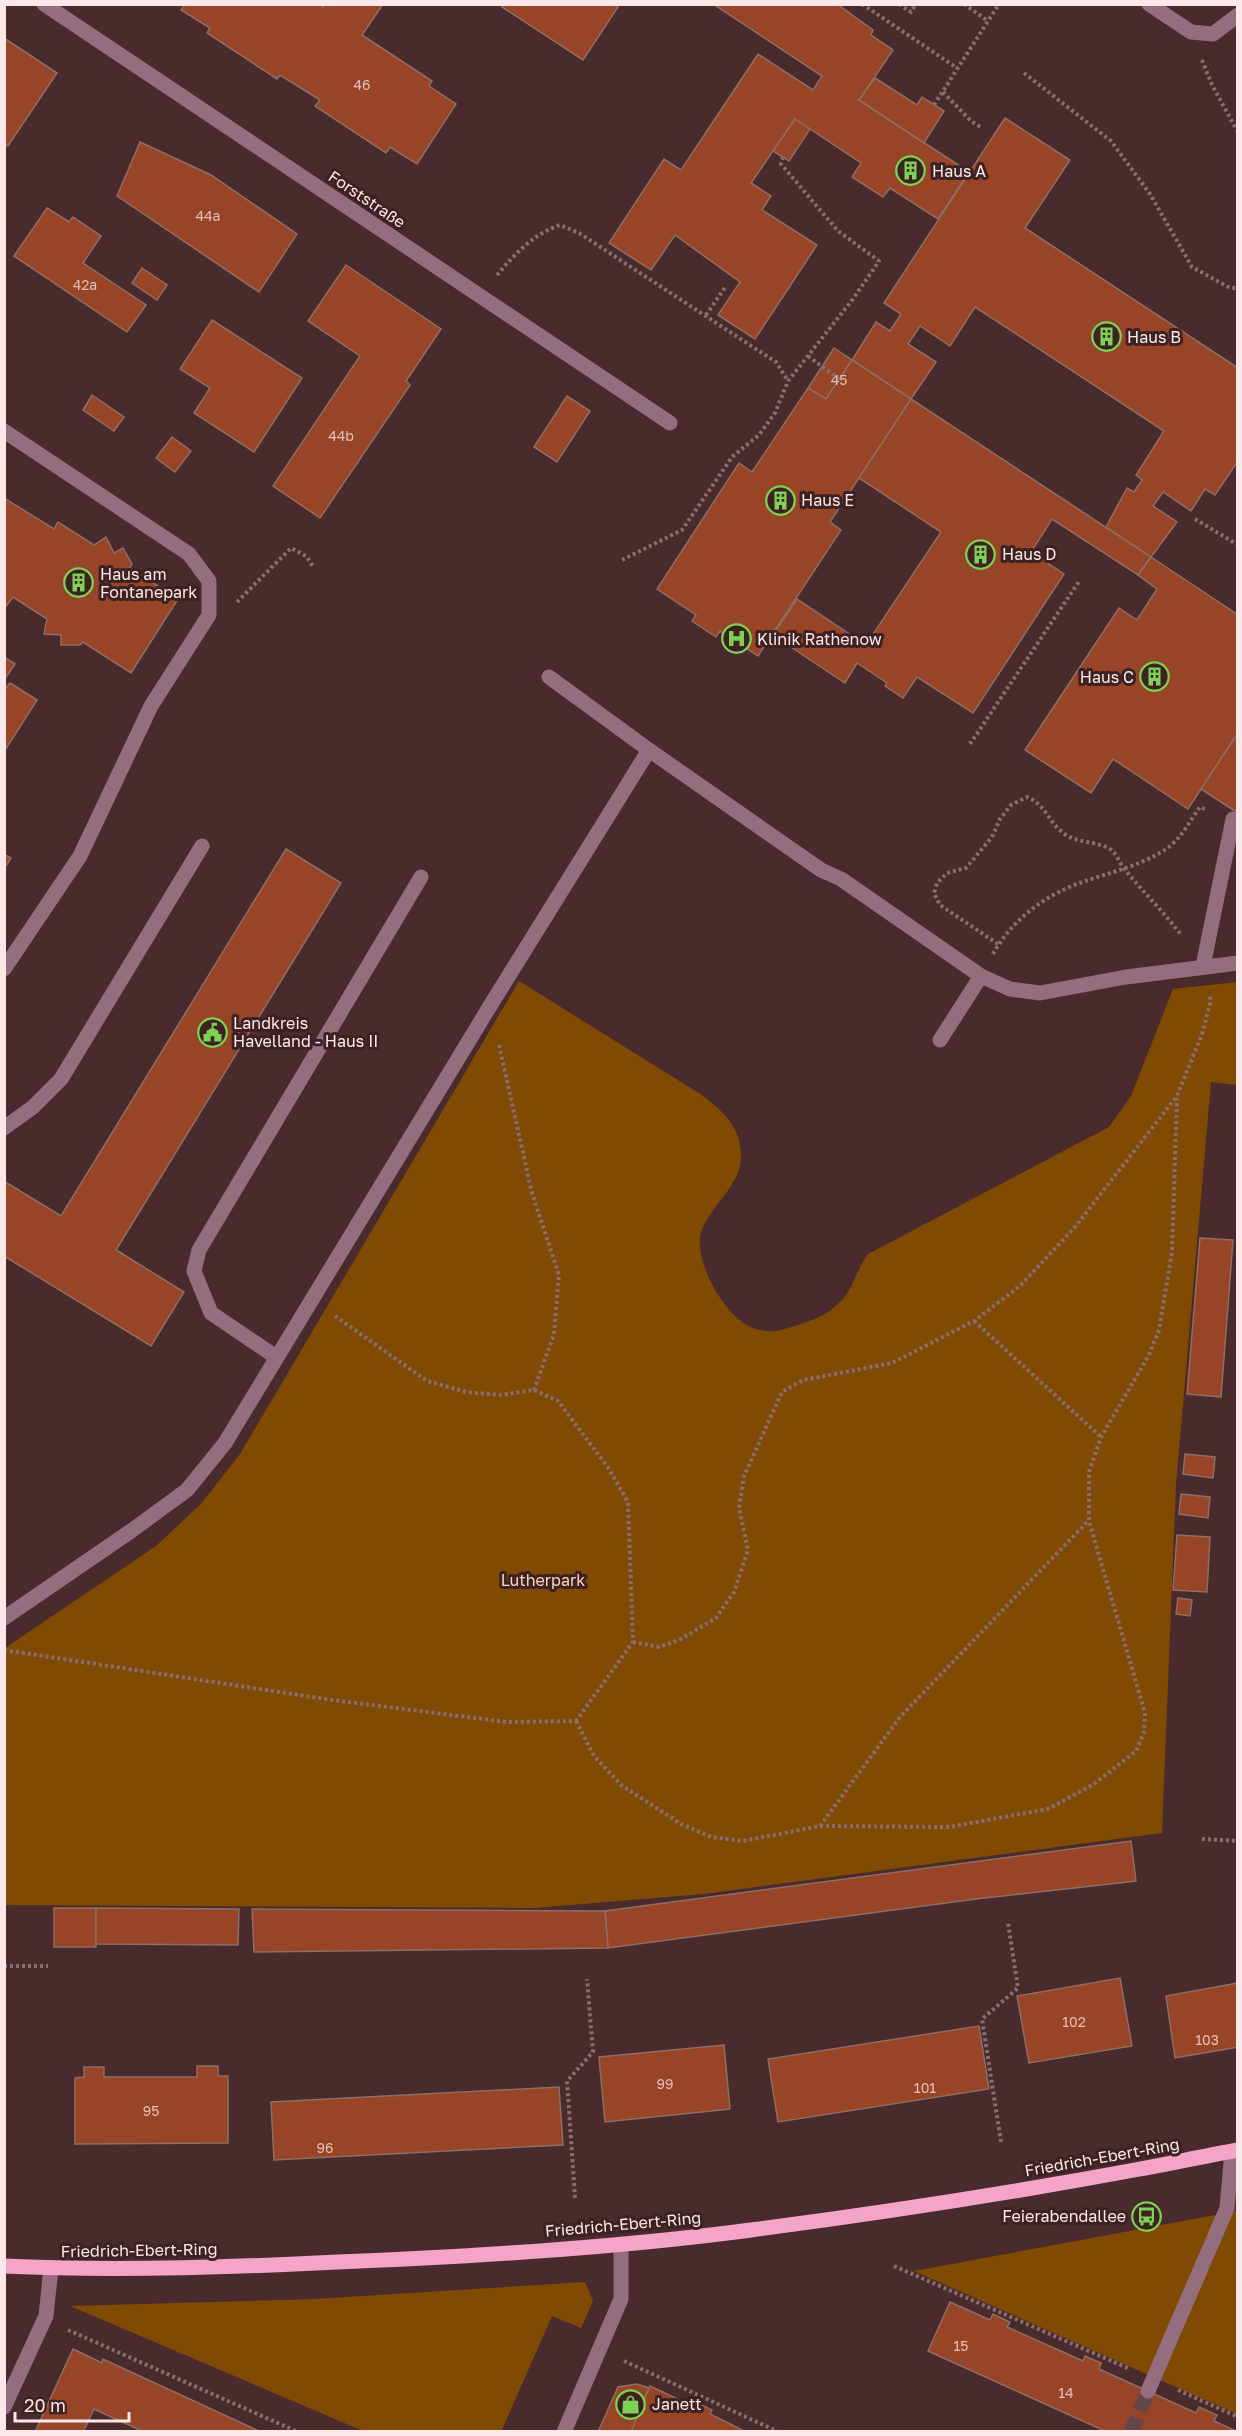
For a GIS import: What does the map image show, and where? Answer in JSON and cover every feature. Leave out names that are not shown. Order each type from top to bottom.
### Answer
[{"type":"main road","name":"Friedrich-Ebert-Ring","points":[[4,2266],[239,2267],[401,2260],[621,2244],[749,2230],[918,2206],[1139,2170],[1235,2150]]},
{"type":"street","name":"Forststraße","points":[[44,4],[670,423]]},
{"type":"street","points":[[1149,4],[1191,32],[1213,34],[1238,15]]},
{"type":"street","points":[[4,432],[189,554],[209,581],[209,615],[151,706],[80,856],[4,969]]},
{"type":"street","points":[[549,677],[821,870],[842,879],[981,976],[1010,989],[1040,993],[1126,977],[1238,963]]},
{"type":"street","points":[[4,1618],[187,1490],[225,1443],[490,1006],[649,750]]},
{"type":"street","points":[[1203,966],[1233,819]]},
{"type":"street","points":[[4,1128],[33,1107],[61,1079],[202,846]]},
{"type":"street","points":[[276,1357],[211,1313],[194,1271],[199,1250],[421,877]]},
{"type":"street","points":[[940,1040],[981,976]]},
{"type":"street","points":[[1151,2385],[1227,2208],[1235,2150]]},
{"type":"street","points":[[564,2432],[621,2299],[621,2244]]},
{"type":"street","points":[[4,2407],[46,2316],[51,2268]]},
{"type":"path","points":[[862,4],[957,68]]},
{"type":"path","points":[[899,4],[911,12],[916,4]]},
{"type":"path","points":[[964,4],[988,21]]},
{"type":"path","points":[[934,105],[999,4]]},
{"type":"path","points":[[1191,32],[1212,85],[1238,132]]},
{"type":"path","points":[[1024,73],[1111,141],[1150,194],[1192,267],[1230,288],[1238,288]]},
{"type":"path","points":[[943,92],[971,121],[982,128]]},
{"type":"path","points":[[622,560],[682,530],[732,457],[759,435],[775,413],[788,381],[853,299],[879,261],[838,231],[781,164],[783,157]]},
{"type":"path","points":[[479,297],[514,254],[544,231],[560,225],[579,233],[776,362],[788,381]]},
{"type":"path","points":[[706,315],[726,286]]},
{"type":"path","points":[[808,356],[839,379]]},
{"type":"path","points":[[1195,519],[1238,545]]},
{"type":"path","points":[[209,615],[219,619],[291,548],[306,556],[314,568]]},
{"type":"path","points":[[970,744],[1080,580]]},
{"type":"path","points":[[633,1641],[659,1647],[679,1640],[716,1618],[734,1592],[748,1550],[739,1508],[744,1476],[782,1392],[803,1380],[892,1363],[974,1320],[1020,1286],[1075,1227],[1177,1096],[1202,1034],[1211,1000],[1203,966],[1165,913],[1124,870],[1113,850],[1095,842],[1074,840],[1060,831],[1037,801],[1027,797],[1011,805],[1000,819],[992,837],[966,868],[947,873],[937,884],[934,893],[940,904],[998,944]]},
{"type":"path","points":[[981,976],[998,944],[1030,910],[1078,884],[1124,870],[1170,846],[1200,807],[1233,819]]},
{"type":"path","points":[[490,1006],[532,1193],[559,1275],[554,1334],[534,1390]]},
{"type":"path","points":[[576,1721],[594,1756],[621,1785],[681,1824],[711,1837],[742,1841],[820,1826],[949,1827],[1048,1809],[1094,1784],[1136,1751],[1144,1732],[1145,1713],[1089,1521],[1089,1472],[1101,1437],[1149,1355],[1159,1330],[1172,1252],[1177,1096]]},
{"type":"path","points":[[313,1299],[362,1337],[428,1381],[467,1392],[500,1395],[534,1390],[558,1401],[609,1469],[628,1502],[633,1641],[576,1721]]},
{"type":"path","points":[[974,1320],[1101,1437]]},
{"type":"path","points":[[820,1826],[900,1717],[1089,1521]]},
{"type":"path","points":[[4,1650],[332,1700],[507,1722],[576,1721]]},
{"type":"path","points":[[1202,1839],[1238,1841]]},
{"type":"path","points":[[1001,2142],[982,2019],[1018,1988],[1008,1923]]},
{"type":"path","points":[[4,1966],[48,1966]]},
{"type":"path","points":[[575,2198],[567,2081],[593,2052],[587,1979]]},
{"type":"path","points":[[894,2266],[1151,2385],[1238,2417]]},
{"type":"path","points":[[43,2319],[298,2432]]},
{"type":"path","points":[[600,2350],[779,2432]]},
{"type":"green space","name":"Lutherpark","points":[[519,981],[702,1095],[730,1121],[740,1147],[739,1168],[729,1189],[703,1228],[700,1250],[708,1277],[724,1303],[743,1322],[764,1331],[774,1331],[805,1323],[831,1310],[845,1297],[868,1254],[1109,1127],[1131,1096],[1173,989],[1237,982],[1237,1085],[1211,1082],[1176,1485],[1162,1833],[704,1894],[534,1908],[5,1905],[5,1648],[156,1546],[201,1504],[240,1454]]},
{"type":"green space","points":[[1237,2211],[1237,2414],[914,2271]]},
{"type":"green space","points":[[585,2282],[593,2301],[581,2328],[552,2316],[501,2432],[363,2431],[70,2306],[314,2299]]},
{"type":"building","points":[[185,4],[319,4],[323,7],[324,4],[378,4],[381,7],[362,35],[432,81],[429,86],[456,104],[417,164],[390,147],[386,153],[315,106],[320,100],[280,75],[277,79],[207,33],[210,28],[181,10]]},
{"type":"building","points":[[504,4],[614,4],[618,7],[583,60],[502,7]]},
{"type":"building","name":"Haus A","points":[[713,4],[837,4],[873,30],[871,35],[893,50],[859,100],[969,172],[938,219],[890,188],[883,197],[852,177],[861,163],[795,119],[751,183],[771,196],[762,210],[817,245],[755,339],[718,315],[740,282],[675,235],[651,270],[609,243],[664,159],[681,170],[758,54],[813,90],[822,76]]},
{"type":"building","points":[[4,38],[57,73],[8,146],[4,143]]},
{"type":"building","points":[[875,78],[917,105],[922,97],[944,111],[924,143],[859,100]]},
{"type":"building","name":"Haus B","points":[[1005,118],[1070,160],[1025,228],[1238,368],[1238,461],[1215,495],[1205,489],[1191,511],[1163,492],[1153,506],[1177,522],[1151,557],[1106,527],[1127,488],[1134,492],[1142,480],[1136,475],[1164,431],[975,307],[950,346],[920,326],[908,344],[936,362],[911,399],[852,360],[876,322],[890,331],[901,314],[884,303]]},
{"type":"building","points":[[795,119],[810,129],[789,161],[773,151]]},
{"type":"building","points":[[140,142],[211,175],[297,234],[259,292],[117,196]]},
{"type":"building","points":[[47,208],[69,222],[73,217],[101,236],[83,263],[146,305],[127,332],[14,256]]},
{"type":"building","points":[[346,265],[441,329],[406,381],[410,385],[320,518],[273,486],[360,356],[308,321]]},
{"type":"building","points":[[142,268],[167,285],[157,300],[132,283]]},
{"type":"building","points":[[212,320],[302,378],[254,452],[194,413],[210,388],[180,369]]},
{"type":"building","points":[[834,348],[852,360],[826,399],[808,388]]},
{"type":"building","name":"Haus E","points":[[852,360],[911,399],[830,522],[841,530],[758,656],[720,631],[716,637],[692,621],[696,615],[657,589],[739,463],[752,472],[808,388],[826,399]]},
{"type":"building","points":[[92,395],[124,417],[114,431],[83,410]]},
{"type":"building","points":[[567,396],[590,411],[557,462],[534,447]]},
{"type":"building","name":"Haus D","points":[[911,399],[1151,557],[1138,575],[1052,519],[1031,552],[1064,574],[973,713],[917,677],[903,698],[885,686],[887,683],[857,663],[845,683],[773,635],[797,599],[866,645],[941,532],[859,478]]},
{"type":"building","points":[[172,437],[191,451],[175,472],[156,458]]},
{"type":"building","name":"Haus am Fontanepark","points":[[4,498],[54,529],[58,522],[94,545],[106,537],[114,553],[123,548],[132,564],[130,568],[178,599],[131,673],[83,642],[80,645],[61,645],[61,635],[44,634],[47,619],[13,597],[4,609]]},
{"type":"building","name":"Haus C","points":[[1151,557],[1238,615],[1238,733],[1188,809],[1113,759],[1091,793],[1025,750],[1119,608],[1137,620],[1157,589],[1138,575]]},
{"type":"building","points":[[4,657],[15,664],[4,680]]},
{"type":"building","points":[[10,683],[37,700],[4,752],[4,690]]},
{"type":"building","points":[[1234,739],[1238,741],[1238,813],[1201,789]]},
{"type":"building","name":"Landkreis Havelland - Haus II","points":[[286,849],[341,883],[116,1250],[184,1292],[151,1346],[4,1256],[4,1181],[61,1216]]},
{"type":"building","points":[[4,854],[11,858],[4,869]]},
{"type":"building","points":[[1200,1238],[1233,1240],[1221,1397],[1187,1394]]},
{"type":"building","points":[[1185,1454],[1215,1457],[1213,1478],[1183,1474]]},
{"type":"building","points":[[1181,1494],[1210,1497],[1208,1518],[1179,1514]]},
{"type":"building","points":[[1177,1535],[1210,1537],[1207,1592],[1173,1590]]},
{"type":"building","points":[[1178,1598],[1192,1600],[1190,1616],[1176,1614]]},
{"type":"building","points":[[1131,1841],[1136,1881],[976,1899],[608,1948],[605,1911]]},
{"type":"building","points":[[54,1908],[96,1908],[96,1947],[54,1947]]},
{"type":"building","points":[[96,1908],[239,1909],[238,1945],[96,1944]]},
{"type":"building","points":[[252,1909],[605,1911],[608,1948],[254,1952]]},
{"type":"building","points":[[1120,1978],[1132,2046],[1029,2063],[1017,1996]]},
{"type":"building","points":[[1238,1983],[1238,2047],[1175,2058],[1166,1996]]},
{"type":"building","points":[[979,2026],[989,2089],[778,2122],[768,2059]]},
{"type":"building","points":[[724,2045],[730,2109],[605,2122],[599,2057]]},
{"type":"building","points":[[197,2066],[218,2066],[218,2076],[228,2076],[228,2143],[75,2144],[75,2078],[84,2077],[84,2067],[104,2067],[104,2077],[197,2077]]},
{"type":"building","points":[[559,2087],[563,2145],[274,2160],[271,2102]]},
{"type":"building","points":[[950,2302],[990,2320],[993,2314],[1010,2322],[1007,2327],[1083,2361],[1085,2356],[1101,2363],[1099,2369],[1196,2413],[1199,2407],[1217,2415],[1214,2421],[1238,2432],[1107,2432],[928,2351]]},
{"type":"building","points":[[73,2349],[102,2363],[103,2359],[261,2432],[144,2432],[94,2409],[83,2432],[35,2432]]},
{"type":"building","points":[[637,2384],[649,2388],[631,2432],[598,2432],[618,2387]]},
{"type":"building","points":[[650,2386],[692,2406],[694,2401],[712,2410],[710,2414],[746,2432],[631,2432]]},
{"type":"tunnel","points":[[1131,2432],[1148,2391]]},
{"type":"place","name":"Haus A","points":[[911,171]]},
{"type":"place","name":"Haus B","points":[[1106,337]]},
{"type":"place","name":"Haus E","points":[[780,500]]},
{"type":"place","name":"Haus D","points":[[981,554]]},
{"type":"place","name":"Haus am Fontanepark","points":[[79,583]]},
{"type":"place","name":"Klinik Rathenow","points":[[736,639]]},
{"type":"place","name":"Haus C","points":[[1155,677]]},
{"type":"place","name":"Landkreis Havelland - Haus II","points":[[212,1032]]},
{"type":"place","name":"Feierabendallee","points":[[1147,2216]]},
{"type":"place","name":"Janett","points":[[631,2404]]}]
